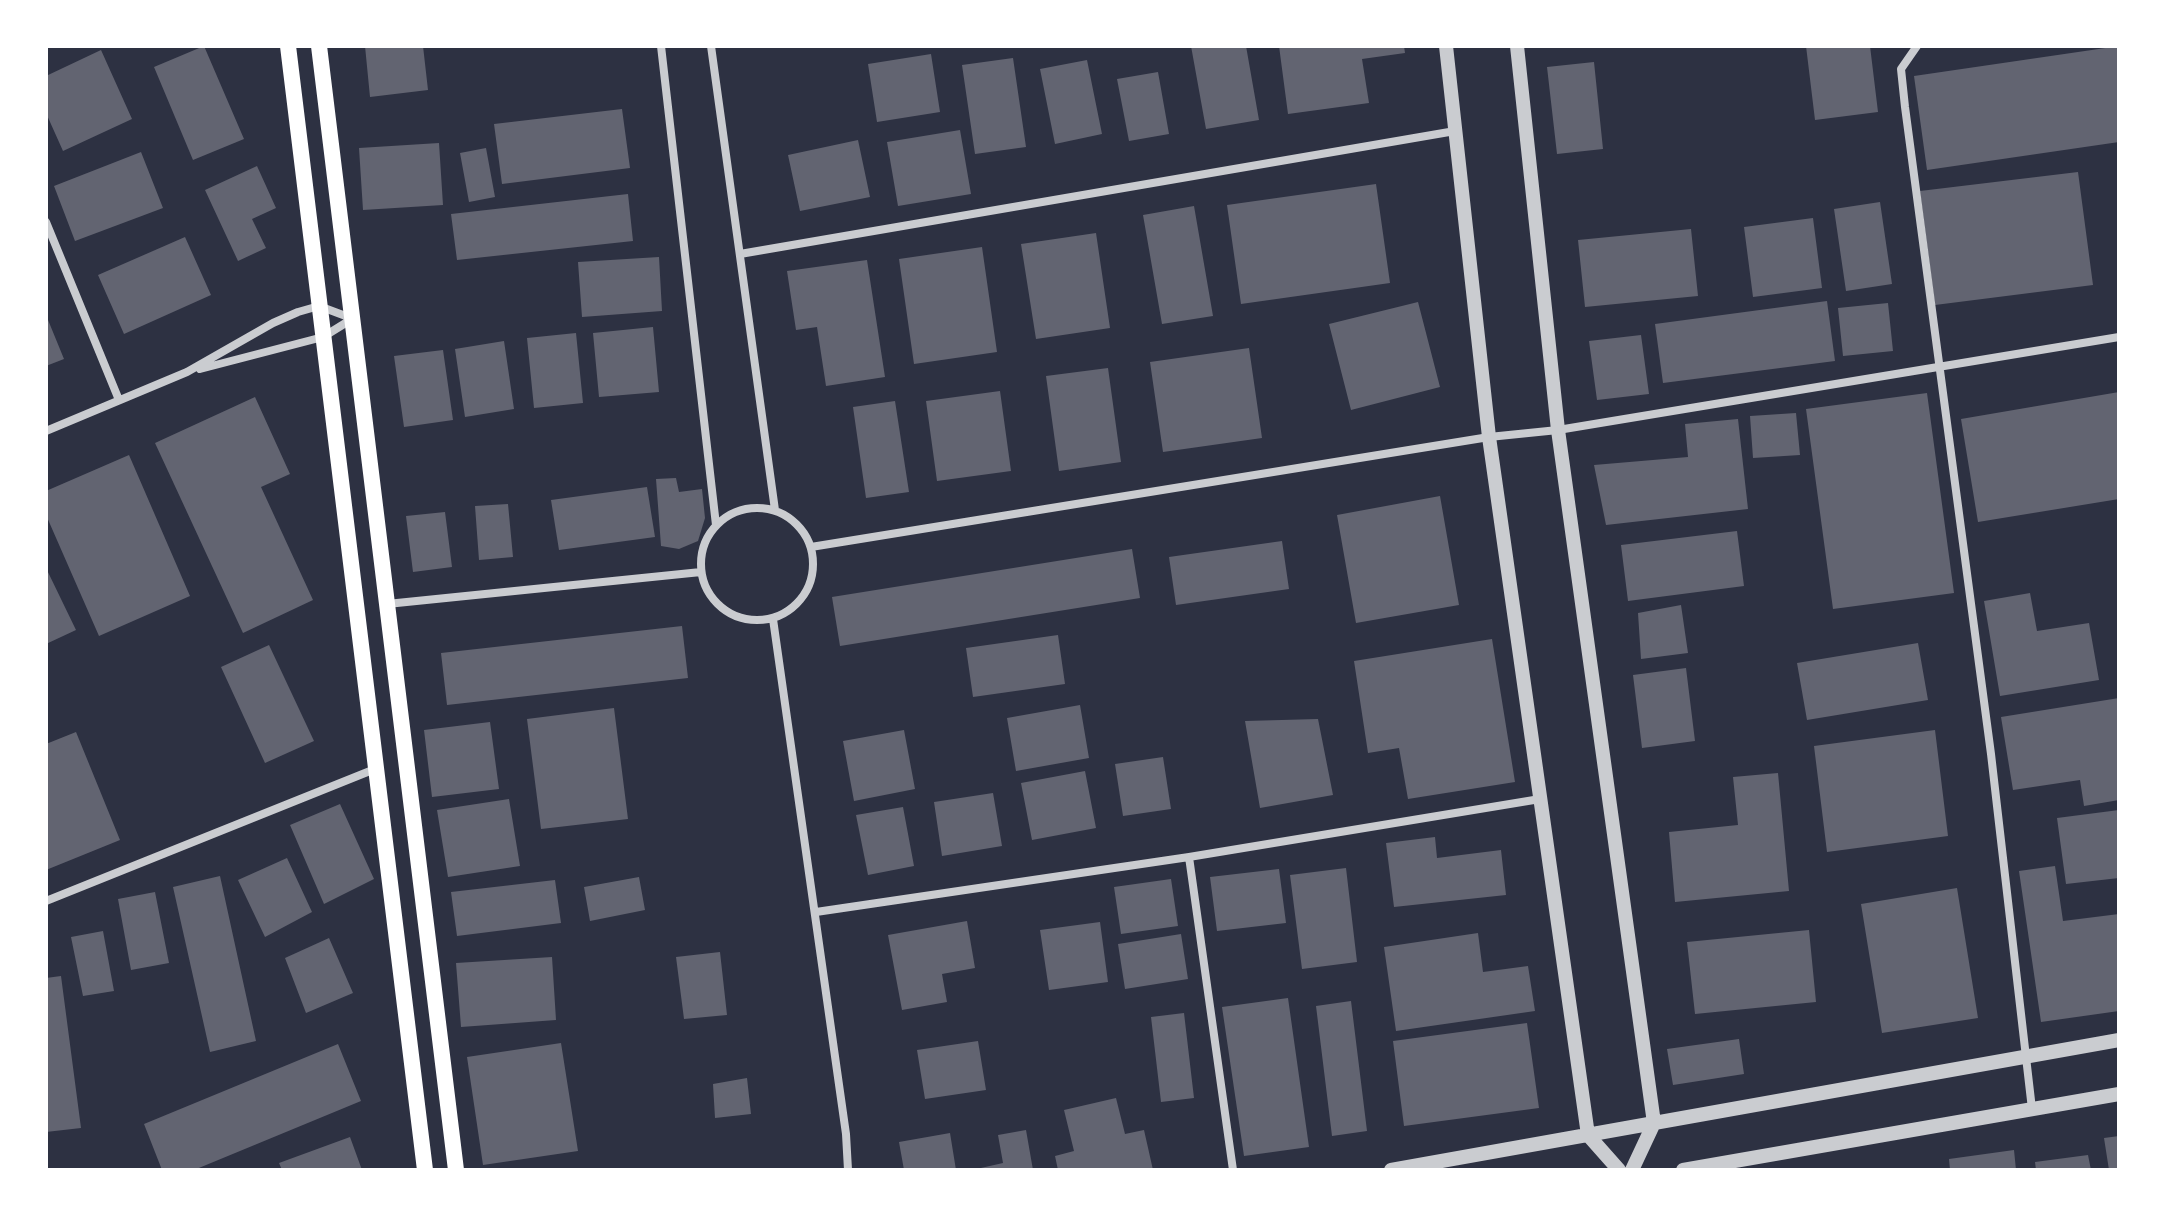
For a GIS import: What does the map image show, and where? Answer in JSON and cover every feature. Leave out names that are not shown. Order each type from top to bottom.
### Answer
[{"type":"main road","points":[[288,46],[425,1170]]},
{"type":"main road","points":[[319,46],[456,1170]]},
{"type":"street","points":[[661,46],[716,525]]},
{"type":"street","points":[[711,46],[775,510]]},
{"type":"street","points":[[1446,46],[1489,437],[1588,1135],[1619,1170]]},
{"type":"street","points":[[1517,46],[1558,430],[1654,1123],[1632,1170]]},
{"type":"street","points":[[1917,46],[1901,69],[1991,754],[2032,1109]]},
{"type":"street","points":[[740,254],[1455,131]]},
{"type":"street","points":[[46,222],[119,400]]},
{"type":"street","points":[[46,431],[187,372],[273,323],[319,306],[352,319]]},
{"type":"street","points":[[187,372],[323,337],[352,319]]},
{"type":"street","points":[[811,547],[1489,437],[1558,430],[2119,337]]},
{"type":"street","points":[[755,508],[775,510],[802,530],[811,547],[813,571],[807,590],[791,610],[773,619],[746,620],[720,607],[707,591],[701,572],[705,541],[716,525],[736,511],[755,508]]},
{"type":"street","points":[[387,604],[701,572]]},
{"type":"street","points":[[773,619],[816,912],[846,1134],[848,1170]]},
{"type":"street","points":[[46,901],[375,769]]},
{"type":"street","points":[[816,912],[1189,857],[1540,799]]},
{"type":"street","points":[[1189,857],[1233,1170]]},
{"type":"street","points":[[1391,1170],[2119,1040]]},
{"type":"street","points":[[1683,1170],[2119,1094]]},
{"type":"street","points":[[846,1134],[855,1170]]},
{"type":"building","points":[[204,46],[244,139],[193,160],[154,67]]},
{"type":"building","points":[[365,46],[423,46],[428,90],[370,97]]},
{"type":"building","points":[[1191,46],[1246,46],[1259,120],[1206,129]]},
{"type":"building","points":[[1279,46],[1404,46],[1405,53],[1362,59],[1369,103],[1288,114]]},
{"type":"building","points":[[1806,46],[1870,46],[1878,112],[1815,120]]},
{"type":"building","points":[[2119,46],[2119,142],[1927,170],[1914,76]]},
{"type":"building","points":[[101,50],[132,119],[63,151],[46,113],[46,76]]},
{"type":"building","points":[[931,54],[940,112],[877,122],[868,64]]},
{"type":"building","points":[[1013,58],[1026,147],[975,154],[962,65]]},
{"type":"building","points":[[1087,60],[1102,134],[1055,144],[1040,69]]},
{"type":"building","points":[[1594,62],[1603,149],[1557,154],[1547,67]]},
{"type":"building","points":[[1158,72],[1169,134],[1129,141],[1117,79]]},
{"type":"building","points":[[622,109],[630,168],[502,184],[494,124]]},
{"type":"building","points":[[960,130],[971,194],[898,206],[887,142]]},
{"type":"building","points":[[858,140],[870,197],[800,211],[788,155]]},
{"type":"building","points":[[439,143],[443,205],[363,210],[359,148]]},
{"type":"building","points":[[486,148],[495,197],[469,202],[460,153]]},
{"type":"building","points":[[141,152],[163,208],[75,241],[54,186]]},
{"type":"building","points":[[257,166],[276,208],[252,219],[266,248],[238,261],[205,190]]},
{"type":"building","points":[[2078,172],[2093,285],[1935,305],[1920,191]]},
{"type":"building","points":[[1376,184],[1390,283],[1241,304],[1227,205]]},
{"type":"building","points":[[628,194],[633,241],[457,260],[451,214]]},
{"type":"building","points":[[1880,202],[1892,284],[1846,291],[1834,209]]},
{"type":"building","points":[[1194,206],[1213,316],[1162,324],[1143,215]]},
{"type":"building","points":[[1813,218],[1822,288],[1753,297],[1744,227]]},
{"type":"building","points":[[1691,229],[1698,296],[1585,307],[1578,240]]},
{"type":"building","points":[[1096,233],[1110,328],[1036,339],[1021,244]]},
{"type":"building","points":[[185,237],[211,295],[124,334],[98,275]]},
{"type":"building","points":[[982,247],[997,352],[914,364],[899,259]]},
{"type":"building","points":[[659,257],[662,311],[582,317],[578,262]]},
{"type":"building","points":[[867,260],[885,377],[826,386],[817,327],[796,330],[787,271]]},
{"type":"building","points":[[1827,301],[1835,361],[1663,383],[1655,324]]},
{"type":"building","points":[[1418,302],[1440,387],[1351,410],[1329,324]]},
{"type":"building","points":[[1888,303],[1893,351],[1843,356],[1838,308]]},
{"type":"building","points":[[46,315],[64,359],[46,366]]},
{"type":"building","points":[[653,327],[659,392],[599,397],[593,333]]},
{"type":"building","points":[[576,333],[583,403],[534,408],[527,338]]},
{"type":"building","points":[[1641,335],[1649,394],[1597,400],[1589,341]]},
{"type":"building","points":[[504,341],[514,409],[465,417],[455,349]]},
{"type":"building","points":[[1249,348],[1262,438],[1163,452],[1150,362]]},
{"type":"building","points":[[443,350],[453,420],[404,427],[394,356]]},
{"type":"building","points":[[1108,368],[1121,462],[1059,471],[1046,376]]},
{"type":"building","points":[[1000,391],[1011,471],[937,481],[926,401]]},
{"type":"building","points":[[2119,392],[2119,499],[1978,522],[1961,419]]},
{"type":"building","points":[[1927,393],[1954,593],[1833,609],[1806,409]]},
{"type":"building","points":[[255,397],[290,474],[261,487],[313,600],[243,633],[155,443]]},
{"type":"building","points":[[895,401],[909,492],[866,498],[853,407]]},
{"type":"building","points":[[1796,413],[1800,455],[1753,458],[1750,416]]},
{"type":"building","points":[[1738,419],[1748,509],[1606,525],[1594,465],[1688,457],[1685,424]]},
{"type":"building","points":[[129,455],[190,596],[99,636],[46,515],[46,491]]},
{"type":"building","points":[[676,478],[679,492],[702,489],[705,518],[698,541],[679,549],[661,546],[656,479]]},
{"type":"building","points":[[647,487],[655,537],[559,550],[551,500]]},
{"type":"building","points":[[1440,496],[1459,605],[1356,623],[1337,515]]},
{"type":"building","points":[[508,504],[513,557],[479,560],[475,506]]},
{"type":"building","points":[[445,512],[452,567],[413,572],[406,516]]},
{"type":"building","points":[[1737,531],[1744,586],[1628,601],[1621,545]]},
{"type":"building","points":[[1282,541],[1289,589],[1176,605],[1169,557]]},
{"type":"building","points":[[1132,549],[1140,598],[840,646],[832,597]]},
{"type":"building","points":[[46,568],[76,630],[46,644]]},
{"type":"building","points":[[2030,593],[2037,631],[2089,623],[2099,680],[2000,696],[1984,601]]},
{"type":"building","points":[[1681,605],[1688,653],[1641,659],[1638,613]]},
{"type":"building","points":[[682,626],[688,678],[447,705],[441,653]]},
{"type":"building","points":[[1058,635],[1065,684],[973,697],[966,648]]},
{"type":"building","points":[[1492,639],[1515,782],[1408,799],[1399,748],[1368,753],[1354,661]]},
{"type":"building","points":[[1918,643],[1928,700],[1807,720],[1797,663]]},
{"type":"building","points":[[269,645],[314,741],[265,763],[221,667]]},
{"type":"building","points":[[1686,668],[1695,741],[1642,748],[1633,675]]},
{"type":"building","points":[[2119,698],[2119,800],[2084,806],[2080,780],[2013,790],[2001,717]]},
{"type":"building","points":[[1080,705],[1089,758],[1016,771],[1007,718]]},
{"type":"building","points":[[614,708],[628,819],[541,829],[527,719]]},
{"type":"building","points":[[1318,719],[1333,795],[1260,808],[1245,721]]},
{"type":"building","points":[[490,722],[499,789],[432,797],[424,730]]},
{"type":"building","points":[[904,730],[915,789],[854,801],[843,741]]},
{"type":"building","points":[[1935,730],[1948,836],[1827,852],[1814,746]]},
{"type":"building","points":[[76,732],[120,840],[46,870],[46,744]]},
{"type":"building","points":[[1163,757],[1171,809],[1123,816],[1115,764]]},
{"type":"building","points":[[1085,771],[1096,828],[1032,840],[1021,783]]},
{"type":"building","points":[[1778,773],[1789,891],[1675,902],[1669,832],[1738,825],[1733,777]]},
{"type":"building","points":[[993,793],[1002,846],[942,856],[934,802]]},
{"type":"building","points":[[509,799],[520,866],[448,877],[437,810]]},
{"type":"building","points":[[340,804],[374,879],[324,904],[290,825]]},
{"type":"building","points":[[903,807],[914,866],[868,875],[856,815]]},
{"type":"building","points":[[2119,810],[2119,878],[2066,884],[2057,818]]},
{"type":"building","points":[[1435,837],[1437,858],[1501,850],[1506,895],[1394,907],[1386,843]]},
{"type":"building","points":[[287,858],[312,912],[265,937],[238,880]]},
{"type":"building","points":[[2055,866],[2063,921],[2119,914],[2119,1011],[2041,1022],[2019,871]]},
{"type":"building","points":[[1346,868],[1357,962],[1302,969],[1290,875]]},
{"type":"building","points":[[1279,869],[1286,923],[1217,931],[1210,877]]},
{"type":"building","points":[[220,876],[256,1041],[210,1052],[173,887]]},
{"type":"building","points":[[639,877],[645,910],[590,921],[584,887]]},
{"type":"building","points":[[1171,879],[1178,926],[1121,934],[1114,887]]},
{"type":"building","points":[[555,880],[561,923],[457,936],[451,892]]},
{"type":"building","points":[[1957,888],[1978,1018],[1882,1033],[1861,904]]},
{"type":"building","points":[[155,892],[169,963],[131,970],[118,899]]},
{"type":"building","points":[[967,921],[975,968],[942,974],[947,1002],[902,1010],[888,935]]},
{"type":"building","points":[[1100,922],[1108,982],[1049,990],[1040,930]]},
{"type":"building","points":[[1809,930],[1816,1002],[1695,1014],[1687,942]]},
{"type":"building","points":[[103,931],[114,991],[83,996],[71,937]]},
{"type":"building","points":[[1478,933],[1483,972],[1528,966],[1535,1011],[1396,1031],[1384,947]]},
{"type":"building","points":[[1181,934],[1188,979],[1125,989],[1118,944]]},
{"type":"building","points":[[329,938],[353,993],[306,1013],[285,958]]},
{"type":"building","points":[[720,952],[727,1015],[684,1019],[676,957]]},
{"type":"building","points":[[552,957],[556,1020],[461,1027],[456,963]]},
{"type":"building","points":[[61,976],[81,1128],[46,1132],[46,978]]},
{"type":"building","points":[[1288,998],[1309,1147],[1244,1156],[1222,1007]]},
{"type":"building","points":[[1351,1001],[1367,1131],[1332,1136],[1316,1006]]},
{"type":"building","points":[[1184,1013],[1194,1098],[1161,1102],[1151,1017]]},
{"type":"building","points":[[1527,1023],[1539,1108],[1404,1126],[1393,1041]]},
{"type":"building","points":[[1739,1039],[1744,1074],[1673,1085],[1667,1049]]},
{"type":"building","points":[[978,1041],[986,1090],[925,1099],[917,1050]]},
{"type":"building","points":[[561,1043],[578,1151],[483,1165],[467,1057]]},
{"type":"building","points":[[338,1044],[361,1101],[194,1170],[162,1170],[144,1124]]},
{"type":"building","points":[[747,1078],[751,1114],[715,1118],[713,1084]]},
{"type":"building","points":[[1116,1098],[1125,1134],[1144,1130],[1153,1170],[1058,1170],[1055,1156],[1074,1151],[1064,1110]]},
{"type":"building","points":[[1026,1130],[1033,1170],[972,1170],[1003,1163],[998,1135]]},
{"type":"building","points":[[950,1133],[956,1170],[904,1170],[899,1142]]},
{"type":"building","points":[[2119,1136],[2119,1170],[2109,1170],[2104,1138]]},
{"type":"building","points":[[350,1137],[362,1170],[282,1170],[279,1163]]},
{"type":"building","points":[[2014,1150],[2016,1170],[1950,1170],[1949,1159]]},
{"type":"building","points":[[2088,1155],[2091,1170],[2036,1170],[2035,1162]]}]
